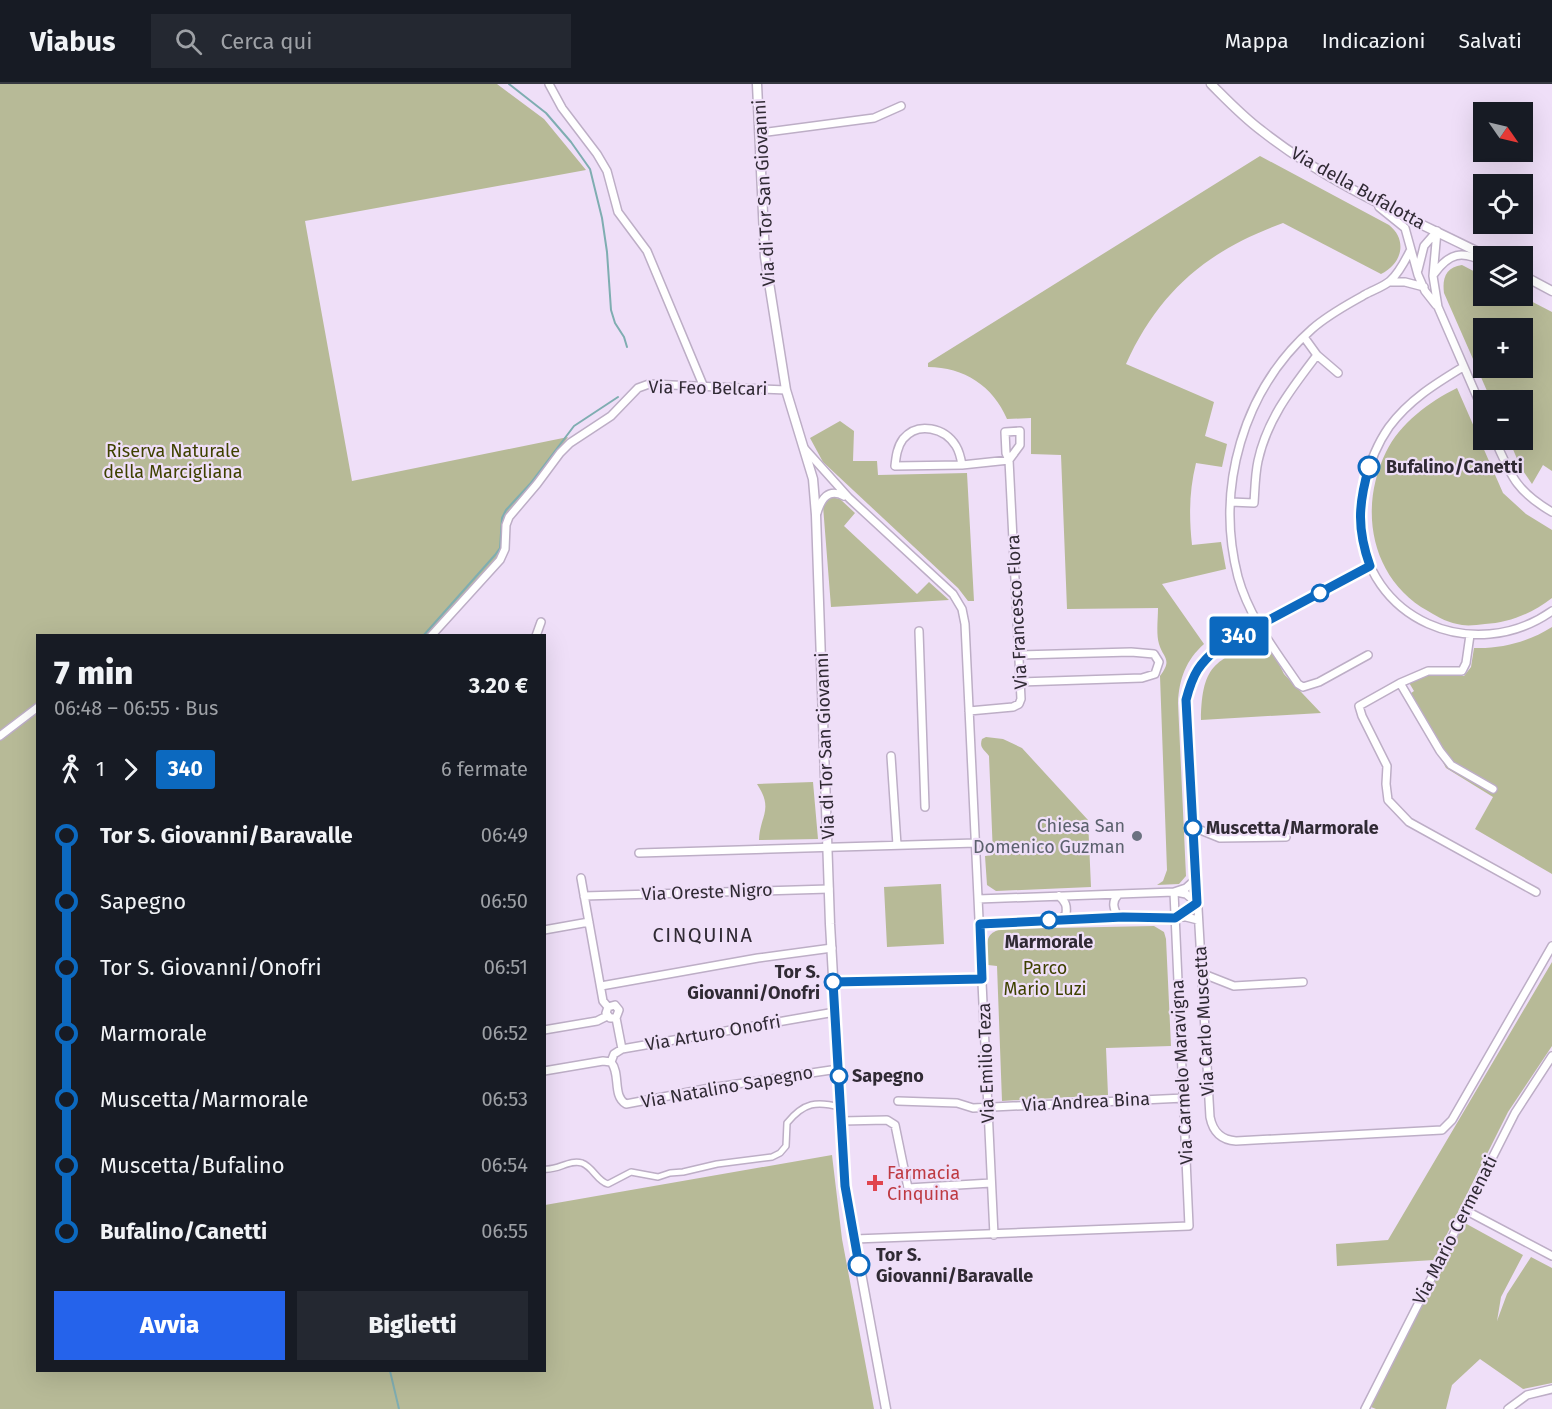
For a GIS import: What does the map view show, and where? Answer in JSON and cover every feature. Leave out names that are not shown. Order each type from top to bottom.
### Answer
[{"type":"street","points":[[549,84],[562,108],[607,171],[618,212],[648,251],[703,386]]},
{"type":"street","name":"Via di Tor San Giovanni","points":[[757,84],[765,257],[786,390],[813,479],[816,515],[833,982],[845,1186],[886,1409]]},
{"type":"street","name":"Via della Bufalotta","points":[[1211,84],[1262,131],[1360,194],[1473,249]]},
{"type":"street","points":[[760,133],[874,118],[901,106]]},
{"type":"street","points":[[1360,194],[1403,225],[1418,274],[1438,307],[1474,390]]},
{"type":"street","points":[[1418,274],[1419,257],[1424,246],[1437,231]]},
{"type":"street","points":[[1437,231],[1433,276],[1438,307]]},
{"type":"street","points":[[1389,282],[1410,251]]},
{"type":"street","points":[[1433,276],[1443,263],[1457,255],[1473,257]]},
{"type":"street","points":[[1533,281],[1552,291]]},
{"type":"street","points":[[1368,655],[1319,682],[1304,687],[1298,684],[1259,626],[1238,578],[1231,527],[1230,502],[1238,448],[1245,425],[1271,377],[1291,349],[1304,337],[1336,310],[1389,282],[1405,282],[1424,287]]},
{"type":"street","points":[[1304,337],[1317,355],[1338,373]]},
{"type":"street","points":[[1230,502],[1254,503],[1258,461],[1266,435],[1283,399],[1317,355]]},
{"type":"street","points":[[1463,367],[1410,403],[1389,427],[1375,452],[1366,477],[1360,514],[1362,539],[1370,566],[1386,591],[1410,613],[1437,628],[1486,636],[1530,624],[1552,611]]},
{"type":"street","name":"Via Feo Belcari","points":[[433,634],[500,560],[505,549],[506,525],[509,517],[565,448],[611,416],[641,386],[649,384],[786,390]]},
{"type":"street","points":[[925,428],[938,429],[956,446],[962,465],[895,466],[898,447],[904,437],[915,430],[925,428]]},
{"type":"street","points":[[803,447],[849,498],[953,594],[962,609],[965,624],[969,711]]},
{"type":"street","points":[[1500,450],[1517,485],[1529,498],[1552,512]]},
{"type":"street","name":"Via Francesco Flora","points":[[962,465],[1009,460],[1021,699],[1019,704],[1013,707],[969,711]]},
{"type":"street","points":[[816,515],[821,499],[827,494],[836,492],[849,498]]},
{"type":"street","name":"Via Carlo Muscetta","points":[[1370,566],[1220,646],[1203,661],[1190,684],[1186,700],[1212,1128],[1226,1140],[1236,1141],[1442,1130],[1452,1120],[1552,946]]},
{"type":"street","points":[[537,634],[541,622]]},
{"type":"street","points":[[919,631],[925,807]]},
{"type":"street","points":[[1470,635],[1466,663],[1462,671],[1428,671],[1400,683],[1359,706],[1387,766],[1388,800],[1409,822],[1536,892]]},
{"type":"street","points":[[1019,655],[1131,652],[1154,654],[1159,662],[1155,674],[1142,678],[1020,682]]},
{"type":"street","points":[[1400,683],[1440,751],[1451,765],[1493,789]]},
{"type":"street","points":[[0,736],[36,709]]},
{"type":"street","name":"Via Emilio Teza","points":[[969,711],[994,1235]]},
{"type":"street","points":[[891,756],[897,845]]},
{"type":"street","points":[[1193,827],[1220,838],[1286,837]]},
{"type":"street","points":[[639,853],[976,843]]},
{"type":"street","name":"Via Arturo Onofri","points":[[581,878],[603,1001],[608,1007]]},
{"type":"street","points":[[978,899],[1174,891],[1186,888],[1196,879]]},
{"type":"street","name":"Via Oreste Nigro","points":[[584,896],[829,889]]},
{"type":"street","points":[[1174,891],[1186,894],[1197,903],[1175,918]]},
{"type":"street","name":"Via Carmelo Maravigna","points":[[994,1235],[1190,1226],[1174,891]]},
{"type":"street","points":[[1118,895],[1113,904],[1118,917]]},
{"type":"street","points":[[1059,896],[1067,906],[1066,915],[1059,920]]},
{"type":"street","points":[[980,924],[1118,917],[1198,920]]},
{"type":"street","points":[[546,930],[588,922]]},
{"type":"street","points":[[601,986],[758,958],[832,948]]},
{"type":"street","points":[[1201,973],[1234,986],[1303,982]]},
{"type":"street","points":[[833,982],[982,979]]},
{"type":"street","name":"Via Arturo Onofri","points":[[608,1007],[615,1005],[620,1012],[616,1018],[622,1049],[835,1012]]},
{"type":"street","name":"Via Arturo Onofri","points":[[607,1016],[608,1007]]},
{"type":"street","points":[[546,1030],[597,1021],[607,1016],[616,1018]]},
{"type":"street","points":[[546,1071],[601,1061],[611,1062],[614,1054],[622,1049]]},
{"type":"street","name":"Via Mario Cermenati","points":[[1365,1409],[1515,1113],[1552,1056]]},
{"type":"street","name":"Via Natalino Sapegno","points":[[611,1062],[620,1099],[626,1104],[838,1069]]},
{"type":"street","name":"Via Andrea Bina","points":[[898,1101],[957,1103],[973,1108],[1184,1098]]},
{"type":"street","points":[[546,1169],[554,1170],[572,1162],[580,1162],[608,1184],[630,1172],[658,1178],[670,1173],[772,1156],[784,1148],[787,1141],[787,1123],[802,1110],[817,1103],[841,1107]]},
{"type":"street","points":[[842,1121],[887,1120],[895,1125],[908,1188],[991,1183]]},
{"type":"street","points":[[1465,1210],[1552,1256]]},
{"type":"street","points":[[855,1239],[994,1235]]},
{"type":"street","points":[[1508,1409],[1527,1395],[1552,1389]]},
{"type":"green space","name":"Riserva Naturale della Marcigliana","points":[[0,84],[497,84],[544,119],[586,170],[305,221],[352,481],[568,437],[531,489],[506,516],[503,549],[486,572],[430,634],[36,634],[36,1372],[546,1372],[546,1205],[832,1155],[842,1239],[874,1409],[0,1409]]},
{"type":"green space","points":[[1260,156],[1389,225],[1399,238],[1400,251],[1394,264],[1381,274],[1283,223],[1256,234],[1209,260],[1170,294],[1139,338],[1126,364],[1214,402],[1205,436],[1227,444],[1222,467],[1196,463],[1190,514],[1192,545],[1221,542],[1226,569],[1162,584],[1204,644],[1188,663],[1182,678],[1178,703],[1186,876],[1179,884],[1157,885],[1163,881],[1167,870],[1160,676],[1166,666],[1166,659],[1158,640],[1158,608],[1067,609],[1061,455],[1031,454],[1031,418],[1007,419],[994,397],[976,381],[954,370],[928,367],[928,363]]},
{"type":"green space","points":[[1462,265],[1473,271],[1473,306],[1533,306],[1533,302],[1552,312],[1552,471],[1543,465],[1532,484],[1521,468],[1513,450],[1533,450],[1533,390],[1487,390],[1481,378],[1533,378],[1533,318],[1473,318],[1473,359],[1444,293],[1446,274],[1452,268]]},
{"type":"green space","points":[[1457,388],[1473,425],[1473,450],[1484,450],[1503,493],[1526,514],[1552,530],[1552,598],[1537,608],[1503,622],[1462,625],[1444,620],[1428,611],[1393,581],[1382,562],[1375,541],[1372,519],[1373,496],[1377,474],[1386,452],[1407,423],[1436,400]]},
{"type":"green space","points":[[840,421],[854,431],[853,461],[877,461],[878,475],[967,473],[974,601],[968,601],[958,588],[823,462],[810,438]]},
{"type":"green space","points":[[831,497],[840,499],[855,513],[844,526],[917,594],[929,582],[949,600],[831,607],[823,506]]},
{"type":"green space","points":[[1552,627],[1552,874],[1475,829],[1493,797],[1446,768],[1407,696],[1414,691],[1408,681],[1431,670],[1464,676],[1471,667],[1474,648],[1514,644]]},
{"type":"green space","points":[[1266,638],[1284,674],[1321,713],[1201,720],[1202,700],[1209,674],[1224,658]]},
{"type":"green space","points":[[986,737],[1003,739],[1022,748],[1088,820],[1091,887],[996,891],[987,885],[985,856],[993,855],[989,756],[981,744],[982,739]]},
{"type":"green space","points":[[813,782],[818,839],[759,840],[765,800],[757,784]]},
{"type":"green space","points":[[941,884],[944,944],[887,947],[884,887]]},
{"type":"green space","name":"Parco Mario Luzi","points":[[1154,926],[1164,932],[1166,939],[1171,1046],[1106,1048],[1108,1095],[1002,1101],[997,966],[988,965],[987,941],[989,937],[998,930],[1005,929]]},
{"type":"green space","points":[[1552,962],[1552,1046],[1508,1112],[1434,1260],[1337,1266],[1336,1244],[1388,1240]]},
{"type":"green space","points":[[1463,1222],[1523,1255],[1501,1297],[1497,1321],[1507,1294],[1531,1257],[1552,1268],[1552,1383],[1523,1389],[1480,1359],[1452,1385],[1446,1409],[1376,1409],[1371,1407]]},
{"type":"waterway","points":[[509,84],[546,113],[590,169],[602,218],[611,310],[627,347]]},
{"type":"waterway","points":[[425,634],[495,555],[500,548],[502,518],[506,510],[530,484],[574,426],[618,397]]},
{"type":"waterway","points":[[390,1372],[399,1409]]},
{"type":"bus line","name":"340","points":[[859,1265],[845,1186],[833,982],[982,979],[980,924],[1123,917],[1175,918],[1197,903],[1186,700],[1190,684],[1203,661],[1220,646],[1370,566],[1360,522],[1361,502],[1369,467]]},
{"type":"place","name":"Bufalino/Canetti","points":[[1369,467]]},
{"type":"place","name":"Muscetta/Marmorale","points":[[1193,828]]},
{"type":"place","name":"Chiesa San Domenico Guzman","points":[[1137,836]]},
{"type":"place","name":"Marmorale","points":[[1049,920]]},
{"type":"place","name":"Tor S. Giovanni/Onofri","points":[[833,982]]},
{"type":"place","name":"Sapegno","points":[[839,1076]]},
{"type":"place","name":"Farmacia Cinquina","points":[[875,1183]]},
{"type":"place","name":"Tor S. Giovanni/Baravalle","points":[[859,1265]]},
{"type":"district","name":"CINQUINA","points":[[703,935]]}]
